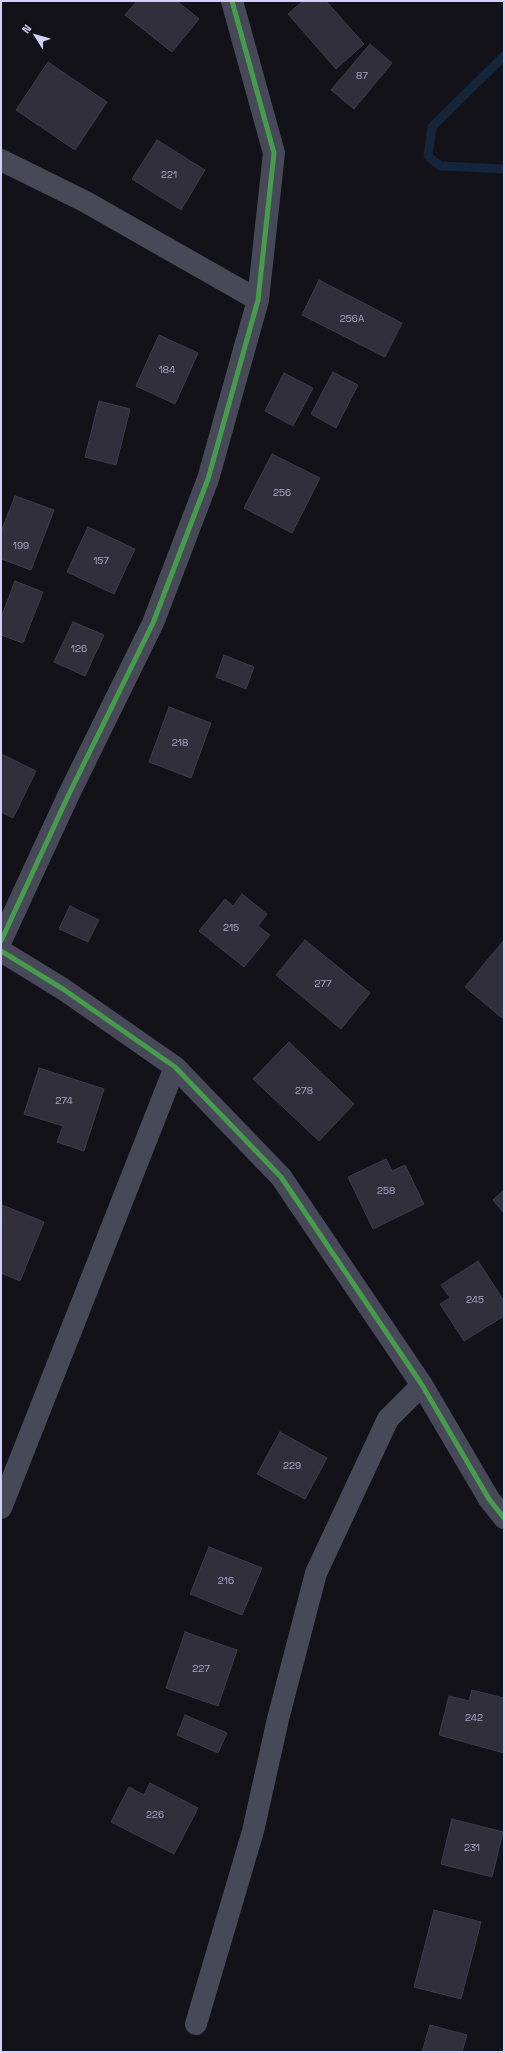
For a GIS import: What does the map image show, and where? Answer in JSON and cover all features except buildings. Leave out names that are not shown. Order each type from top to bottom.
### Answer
[{"type":"street","points":[[1,941],[69,794],[153,623],[208,479],[258,300],[274,152],[232,1]]},
{"type":"street","points":[[1,160],[86,202],[258,300]]},
{"type":"street","points":[[1,951],[63,989],[175,1067],[281,1177],[422,1385],[489,1498],[504,1518]]},
{"type":"street","points":[[1,1508],[175,1067]]},
{"type":"street","points":[[196,2024],[253,1831],[278,1719],[316,1573],[388,1419],[422,1385]]},
{"type":"waterway","points":[[504,56],[432,127],[428,156],[440,166],[504,169]]},
{"type":"cycle path","points":[[1,941],[69,794],[153,623],[208,479],[258,300],[274,153],[232,1]]},
{"type":"cycle path","points":[[1,951],[63,989],[175,1067],[281,1177],[422,1385],[489,1499],[504,1518]]}]
